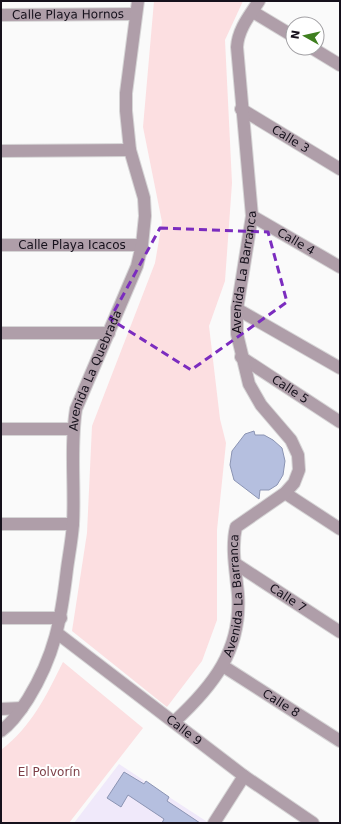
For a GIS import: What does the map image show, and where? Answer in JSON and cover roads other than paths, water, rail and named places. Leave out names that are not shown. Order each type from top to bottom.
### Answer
[{"type":"street","name":"Avenida La Quebrada","points":[[1,732],[22,708],[36,686],[50,658],[61,618],[73,524],[73,429],[78,402],[137,266],[142,245],[145,216],[144,198],[130,150],[126,111],[126,93],[135,14],[138,1]]},
{"type":"street","name":"Avenida La Barranca","points":[[174,722],[198,700],[214,681],[223,666],[235,633],[239,608],[233,539],[236,527],[285,493],[294,483],[299,470],[298,455],[291,440],[261,404],[249,384],[241,357],[237,334],[238,309],[252,216],[241,109],[238,38],[259,1]]},
{"type":"street","points":[[253,12],[285,31]]},
{"type":"street","name":"Calle Playa Hornos","points":[[1,15],[135,14]]},
{"type":"street","points":[[325,56],[340,65]]},
{"type":"street","name":"Calle 3","points":[[241,109],[340,169]]},
{"type":"street","points":[[1,151],[130,150]]},
{"type":"street","name":"Calle 4","points":[[252,216],[340,267]]},
{"type":"street","name":"Calle Playa Icacos","points":[[1,245],[142,245]]},
{"type":"street","points":[[238,309],[340,368]]},
{"type":"street","points":[[1,333],[109,332]]},
{"type":"street","name":"Calle 5","points":[[241,357],[340,422]]},
{"type":"street","points":[[1,429],[73,429]]},
{"type":"street","points":[[285,493],[340,528]]},
{"type":"street","points":[[1,524],[73,524]]},
{"type":"street","name":"Calle 7","points":[[236,564],[340,632]]},
{"type":"street","points":[[1,618],[61,618]]},
{"type":"street","name":"Calle 9","points":[[57,633],[244,776],[313,823]]},
{"type":"street","name":"Calle 8","points":[[223,666],[340,741]]},
{"type":"street","points":[[1,709],[22,708]]},
{"type":"street","points":[[214,823],[244,776]]},
{"type":"park label","name":"El Polvorín","points":[[49,772]]}]
